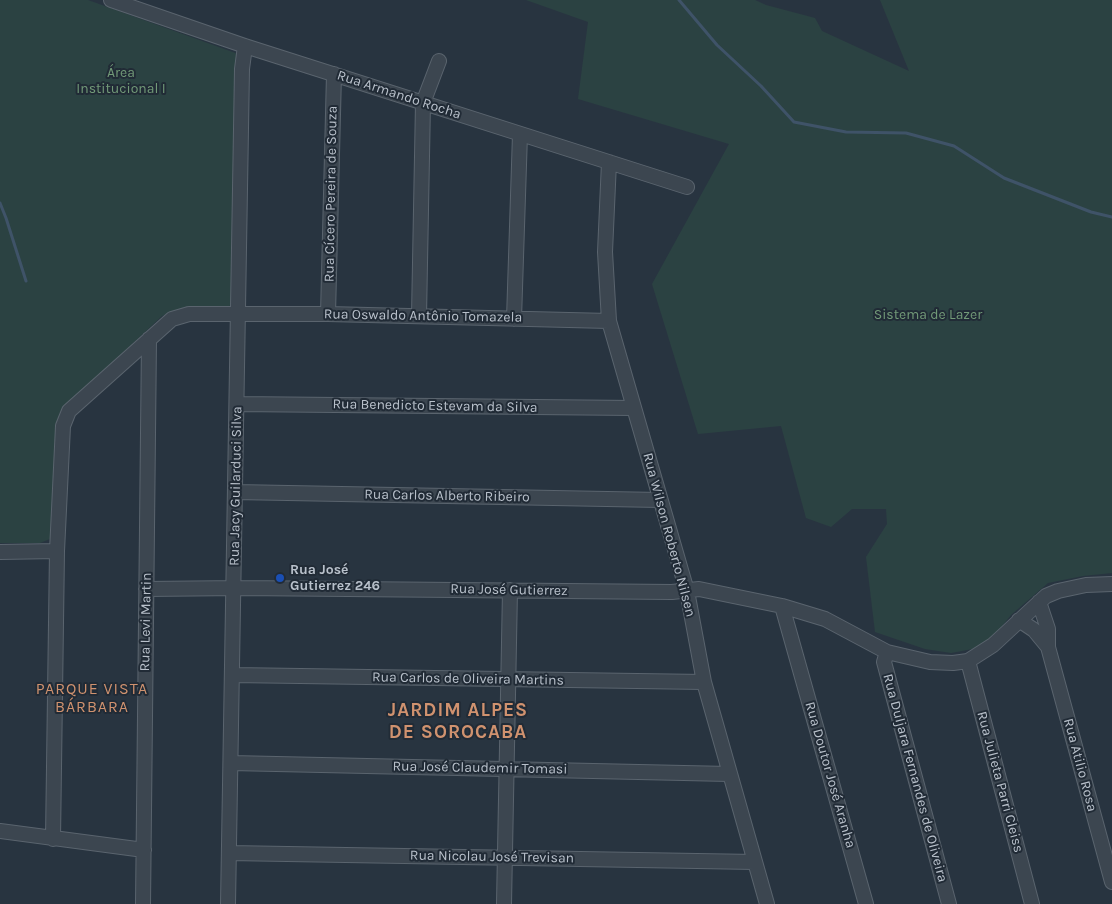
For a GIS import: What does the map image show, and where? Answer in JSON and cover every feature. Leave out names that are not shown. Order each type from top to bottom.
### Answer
[{"type":"street","name":"Rua Armando Rocha","points":[[111,0],[262,52],[687,187]]},
{"type":"street","name":"Rua Jacy Guilarduci Silva","points":[[228,904],[235,588],[234,492],[237,404],[237,314],[242,69],[245,46]]},
{"type":"street","points":[[242,69],[250,55],[262,52]]},
{"type":"street","points":[[419,316],[423,103],[439,61]]},
{"type":"street","name":"Rua Cícero Pereira de Souza","points":[[328,314],[334,74]]},
{"type":"street","points":[[514,319],[520,134]]},
{"type":"street","name":"Rua Wilson Roberto Nilsen","points":[[609,162],[605,252],[609,321],[687,591],[704,682],[767,904]]},
{"type":"street","name":"Rua Oswaldo Antônio Tomazela","points":[[53,839],[58,551],[63,426],[69,411],[172,318],[190,314],[328,314],[609,321]]},
{"type":"street","name":"Rua Levi Martin","points":[[143,904],[149,339]]},
{"type":"street","name":"Rua Benedicto Estevam da Silva","points":[[237,404],[633,408]]},
{"type":"street","name":"Rua Carlos Alberto Ribeiro","points":[[234,492],[660,500]]},
{"type":"street","points":[[0,552],[58,551]]},
{"type":"street","points":[[968,661],[992,645],[1046,596],[1058,591],[1086,585],[1112,584]]},
{"type":"street","name":"Rua José Gutierrez","points":[[146,589],[687,591],[699,589],[782,606],[824,619],[887,652],[930,662],[968,661]]},
{"type":"street","points":[[504,904],[510,590]]},
{"type":"street","name":"Rua Atilio Rosa","points":[[1038,602],[1048,629],[1048,647],[1112,882]]},
{"type":"street","name":"Rua Doutor José Aranha","points":[[782,606],[866,904]]},
{"type":"street","points":[[793,645],[795,630],[800,620],[808,614]]},
{"type":"street","name":"Rua Atilio Rosa","points":[[1019,620],[1034,630],[1048,647]]},
{"type":"street","name":"Rua Duljara Fernandes de Oliveira","points":[[887,652],[884,662],[949,904]]},
{"type":"street","name":"Rua Julieta Parri Cleiss","points":[[968,661],[1032,904]]},
{"type":"street","name":"Rua Carlos de Oliveira Martins","points":[[233,675],[704,682]]},
{"type":"street","name":"Rua José Claudemir Tomasi","points":[[231,763],[729,774]]},
{"type":"street","points":[[0,831],[144,850]]},
{"type":"street","name":"Rua Nicolau José Trevisan","points":[[229,853],[755,862]]},
{"type":"green space","name":"Área Institucional I","points":[[0,0],[88,0],[241,55],[233,303],[228,307],[176,310],[162,316],[60,412],[57,425],[54,530],[50,539],[40,543],[0,543]]},
{"type":"green space","name":"Sistema de Lazer","points":[[526,0],[755,0],[766,5],[815,18],[822,31],[909,71],[880,0],[1112,0],[1112,573],[1083,576],[1048,583],[1011,615],[994,636],[978,648],[951,653],[925,649],[875,632],[866,557],[887,524],[886,509],[852,509],[831,527],[806,518],[781,426],[698,434],[652,284],[729,144],[578,99],[588,22]]},
{"type":"waterway","points":[[679,0],[717,45],[761,86],[794,122],[846,132],[906,133],[954,146],[1004,178],[1091,212],[1112,217]]},
{"type":"waterway","points":[[0,203],[26,281]]},
{"type":"place","name":"Rua José Gutierrez 246","points":[[280,578]]},
{"type":"district","name":"PARQUE VISTA BÁRBARA","points":[[92,698]]},
{"type":"district","name":"JARDIM ALPES DE SOROCABA","points":[[458,722]]}]
